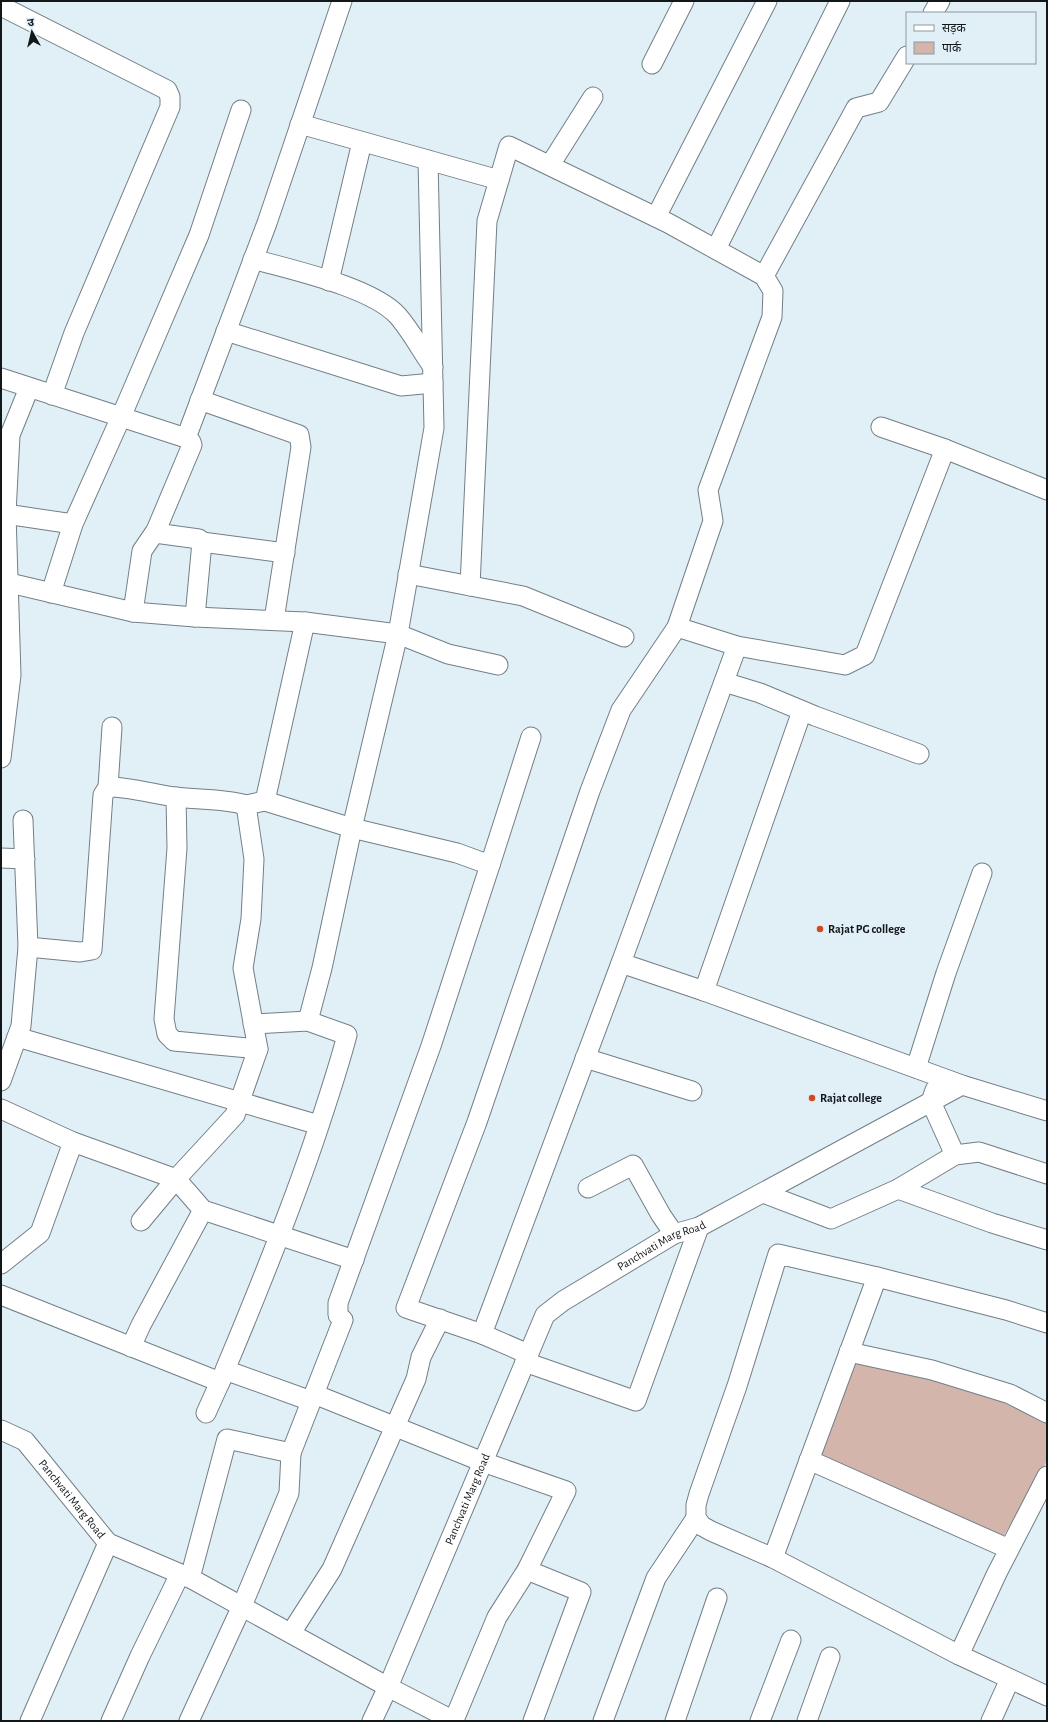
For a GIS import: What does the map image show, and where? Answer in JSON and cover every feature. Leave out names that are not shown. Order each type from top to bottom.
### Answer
[{"type":"street","points":[[186,438],[253,259],[342,1]]},
{"type":"street","points":[[652,64],[684,1]]},
{"type":"street","points":[[656,217],[767,1]]},
{"type":"street","points":[[716,250],[840,1]]},
{"type":"street","points":[[934,12],[940,1]]},
{"type":"street","points":[[1,6],[167,90],[170,97],[170,107],[74,333],[52,395]]},
{"type":"street","points":[[764,276],[856,108],[879,102],[906,58]]},
{"type":"street","points":[[550,165],[593,97]]},
{"type":"street","points":[[51,593],[73,524],[121,417],[199,235],[241,110]]},
{"type":"street","points":[[300,124],[499,180]]},
{"type":"street","points":[[329,281],[362,142]]},
{"type":"street","points":[[470,586],[487,221],[509,146],[656,217],[764,276],[773,291],[772,317],[708,490],[713,522],[677,627],[621,710],[590,791],[477,1122],[406,1308],[482,1334],[527,1358],[636,1401],[700,1227]]},
{"type":"street","points":[[308,1021],[322,968],[352,828],[398,634],[434,428],[428,160]]},
{"type":"street","points":[[253,259],[329,281],[371,296],[397,315],[433,375]]},
{"type":"street","points":[[226,331],[401,386],[433,375]]},
{"type":"street","points":[[1,378],[186,438],[192,445],[155,532],[142,551],[133,612]]},
{"type":"street","points":[[1,758],[6,675],[6,514],[10,435],[29,388]]},
{"type":"street","points":[[200,400],[299,435],[301,447],[274,620]]},
{"type":"street","points":[[881,427],[945,449],[1047,490]]},
{"type":"street","points":[[677,627],[737,646],[845,665],[865,655],[945,449]]},
{"type":"street","points":[[6,514],[73,524]]},
{"type":"street","points":[[155,532],[157,535],[199,539],[202,542],[285,553]]},
{"type":"street","points":[[195,617],[202,542]]},
{"type":"street","points":[[408,574],[523,596],[624,637]]},
{"type":"street","points":[[5,582],[133,612],[195,617],[305,622],[398,634],[448,654],[498,665]]},
{"type":"street","points":[[265,801],[305,622]]},
{"type":"street","points":[[482,1334],[737,646]]},
{"type":"street","points":[[724,682],[760,693],[802,711],[918,754]]},
{"type":"street","points":[[704,991],[802,711]]},
{"type":"street","points":[[28,947],[80,952],[92,950],[103,795],[108,787],[112,727]]},
{"type":"street","points":[[189,1721],[242,1606],[289,1493],[291,1453],[342,1320],[338,1315],[338,1303],[431,1046],[531,738]]},
{"type":"street","points":[[108,787],[123,787],[176,797],[232,800],[246,805],[265,801],[352,828],[457,853],[490,865]]},
{"type":"street","points":[[176,797],[177,848],[164,1019],[167,1034],[174,1041],[258,1050]]},
{"type":"street","points":[[141,1221],[176,1179],[235,1115],[258,1050],[243,968],[251,919],[254,859],[246,805]]},
{"type":"street","points":[[1,1081],[21,1026],[28,947],[24,820]]},
{"type":"street","points":[[1,858],[25,859]]},
{"type":"street","points":[[916,1068],[946,973],[982,873]]},
{"type":"street","points":[[620,963],[704,991],[939,1077],[1047,1112]]},
{"type":"street","points":[[206,1413],[263,1281],[280,1236],[304,1171],[340,1064],[347,1035],[308,1021],[253,1024]]},
{"type":"street","points":[[17,1037],[319,1125]]},
{"type":"street","points":[[585,1058],[692,1092]]},
{"type":"street","points":[[939,1077],[931,1102],[955,1155]]},
{"type":"street","name":"Panchvati Marg Road","points":[[1,1430],[25,1441],[108,1543],[185,1576],[388,1686],[545,1315],[563,1301],[674,1234],[700,1227],[962,1085]]},
{"type":"street","points":[[1,1109],[73,1142],[176,1179],[203,1210],[354,1260]]},
{"type":"street","points":[[1,1264],[40,1233],[73,1142]]},
{"type":"street","points":[[763,1193],[831,1219],[898,1189],[955,1155],[979,1152],[1047,1174]]},
{"type":"street","points":[[588,1188],[633,1165],[661,1215],[674,1234]]},
{"type":"street","points":[[898,1189],[992,1223],[1047,1240]]},
{"type":"street","points":[[131,1347],[141,1325],[203,1210]]},
{"type":"street","points":[[603,1721],[656,1578],[696,1518],[696,1505],[699,1494],[737,1386],[778,1254],[877,1276],[1006,1310],[1047,1323]]},
{"type":"street","points":[[773,1558],[877,1276]]},
{"type":"street","points":[[1,1295],[131,1347],[223,1376],[313,1398],[394,1426],[483,1462],[566,1491],[527,1570],[497,1617],[454,1721],[388,1686],[372,1721]]},
{"type":"street","points":[[291,1633],[332,1569],[416,1379],[421,1357],[440,1319]]},
{"type":"street","points":[[849,1352],[932,1370],[1010,1394],[1047,1413]]},
{"type":"street","points":[[111,1721],[140,1656],[185,1576],[227,1439],[291,1453]]},
{"type":"street","points":[[809,1460],[1009,1549]]},
{"type":"street","points":[[959,1655],[1009,1549],[1047,1476]]},
{"type":"street","points":[[696,1518],[702,1526],[711,1531],[773,1558],[959,1655],[1047,1696]]},
{"type":"street","points":[[30,1721],[108,1543]]},
{"type":"street","points":[[527,1570],[581,1592],[532,1721]]},
{"type":"street","points":[[675,1721],[717,1598]]},
{"type":"street","points":[[760,1721],[791,1640]]},
{"type":"street","points":[[807,1721],[830,1657]]},
{"type":"street","points":[[991,1721],[1010,1679]]},
{"type":"green space","points":[[856,1362],[888,1368],[1013,1402],[1047,1418],[1047,1461],[1003,1537],[818,1456]]},
{"type":"place","name":"Rajat PG college","points":[[820,929]]},
{"type":"place","name":"Rajat college","points":[[812,1098]]}]
